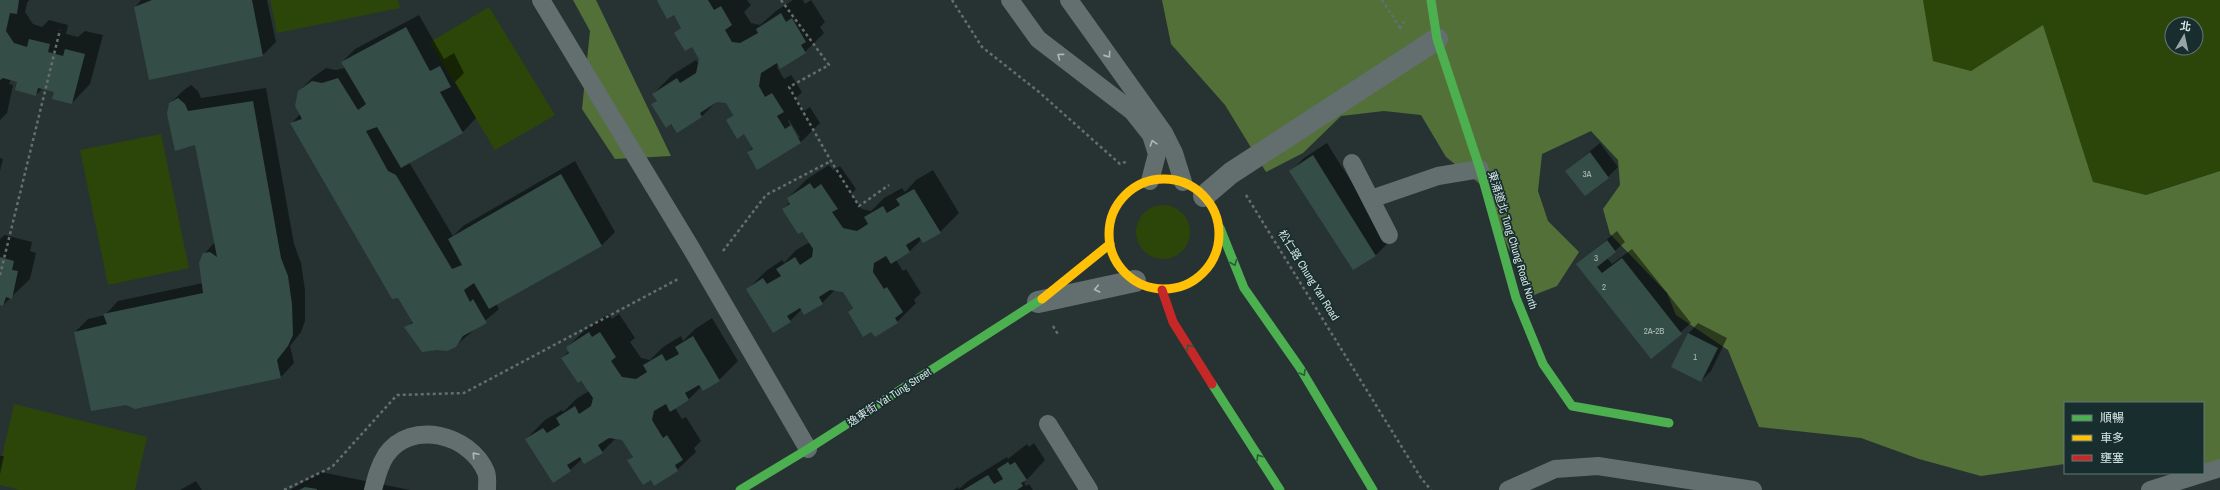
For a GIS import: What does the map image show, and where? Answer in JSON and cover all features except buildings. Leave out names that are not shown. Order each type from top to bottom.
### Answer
[{"type":"street","name":"東涌道北 Tung Chung Road North","points":[[1431,0],[1437,39],[1480,169],[1516,298],[1543,364],[1572,406],[1669,423]]},
{"type":"street","points":[[1204,196],[1231,173],[1437,39]]},
{"type":"street","points":[[1220,227],[1219,246],[1211,264],[1198,279],[1181,287],[1162,290],[1135,281],[1124,272],[1115,259],[1110,244],[1111,222],[1114,211],[1122,198],[1135,187],[1150,181],[1167,179],[1183,182],[1197,189],[1204,196],[1215,213],[1244,288],[1300,368],[1373,490]]},
{"type":"street","name":"逸東街 Yat Tung Street","points":[[740,490],[808,449],[1038,302],[1110,244]]},
{"type":"street","name":"逸東街 Yat Tung Street","points":[[1038,302],[1135,281]]},
{"type":"street","points":[[1162,290],[1173,322],[1280,490]]},
{"type":"lane","points":[[541,0],[702,267],[808,449]]},
{"type":"lane","points":[[1010,0],[1038,39],[1132,112],[1151,135],[1157,154],[1150,181]]},
{"type":"lane","points":[[1069,0],[1164,133],[1174,153],[1183,182]]},
{"type":"lane","points":[[1352,163],[1389,235]]},
{"type":"lane","points":[[1371,199],[1438,176],[1480,169]]},
{"type":"lane","points":[[1048,424],[1089,490]]},
{"type":"lane","points":[[373,490],[378,472],[387,454],[403,441],[423,435],[443,436],[462,443],[476,454],[487,473],[487,490]]},
{"type":"lane","points":[[1508,490],[1555,469],[1598,466],[1753,490]]},
{"type":"lane","points":[[2204,473],[2220,468]]},
{"type":"lane","points":[[2150,490],[2201,474]]},
{"type":"path","points":[[781,0],[829,66],[789,87],[830,161],[859,206],[889,185]]},
{"type":"path","points":[[952,0],[982,47],[1039,92],[1120,164],[1150,154],[1157,154]]},
{"type":"path","points":[[1382,0],[1400,28]]},
{"type":"path","points":[[0,275],[60,30]]},
{"type":"path","points":[[284,490],[332,468],[397,396],[464,393],[716,260],[766,195],[830,161]]},
{"type":"path","name":"松仁路 Chung Yan Road","points":[[1231,173],[1421,478],[1431,490]]},
{"type":"green space","points":[[270,0],[398,0],[400,8],[277,33]]},
{"type":"green space","points":[[573,0],[596,0],[671,156],[615,159],[582,109],[590,31]]},
{"type":"green space","points":[[1162,0],[1923,0],[1933,61],[1971,71],[2043,25],[2093,182],[2146,195],[2220,171],[2220,460],[2204,468],[2204,402],[2064,402],[2064,464],[1981,476],[1919,459],[1861,438],[1759,427],[1728,350],[1676,315],[1667,293],[1610,234],[1603,209],[1620,185],[1618,160],[1591,131],[1542,154],[1538,191],[1548,221],[1579,252],[1557,286],[1534,295],[1508,248],[1485,188],[1446,157],[1421,115],[1384,111],[1341,116],[1303,153],[1266,172],[1225,105],[1171,44]]},
{"type":"green space","points":[[1919,0],[2220,0],[2220,171],[2145,195],[2081,190],[2043,26],[1971,71],[1933,61]]},
{"type":"green space","points":[[489,7],[555,115],[495,150],[430,42]]},
{"type":"green space","points":[[161,134],[189,268],[108,285],[80,150]]},
{"type":"green space","points":[[1163,205],[1178,210],[1182,213],[1185,217],[1190,232],[1185,247],[1182,251],[1178,254],[1163,259],[1148,254],[1144,251],[1141,247],[1136,232],[1141,217],[1144,213],[1148,210]]},
{"type":"green space","points":[[14,404],[147,437],[135,490],[20,490],[0,485],[0,465]]},
{"type":"traffic: fast","points":[[1431,0],[1437,39],[1480,169],[1516,298],[1543,364],[1572,406],[1669,423]]},
{"type":"traffic: fast","points":[[1220,228],[1244,288],[1300,368],[1373,490]]},
{"type":"traffic: fast","points":[[740,490],[808,449],[1042,299]]},
{"type":"traffic: fast","points":[[1212,384],[1280,490]]},
{"type":"traffic: slow","points":[[1164,179],[1185,183],[1195,188],[1203,195],[1210,203],[1215,213],[1219,234],[1215,255],[1210,265],[1203,273],[1195,280],[1185,285],[1164,289],[1143,285],[1133,280],[1125,273],[1118,265],[1113,255],[1109,234],[1113,213],[1118,203],[1125,195],[1133,188],[1143,183],[1164,179]]},
{"type":"traffic: slow","points":[[1042,299],[1110,244]]},
{"type":"traffic: jam","points":[[1162,290],[1173,322],[1212,384]]}]
